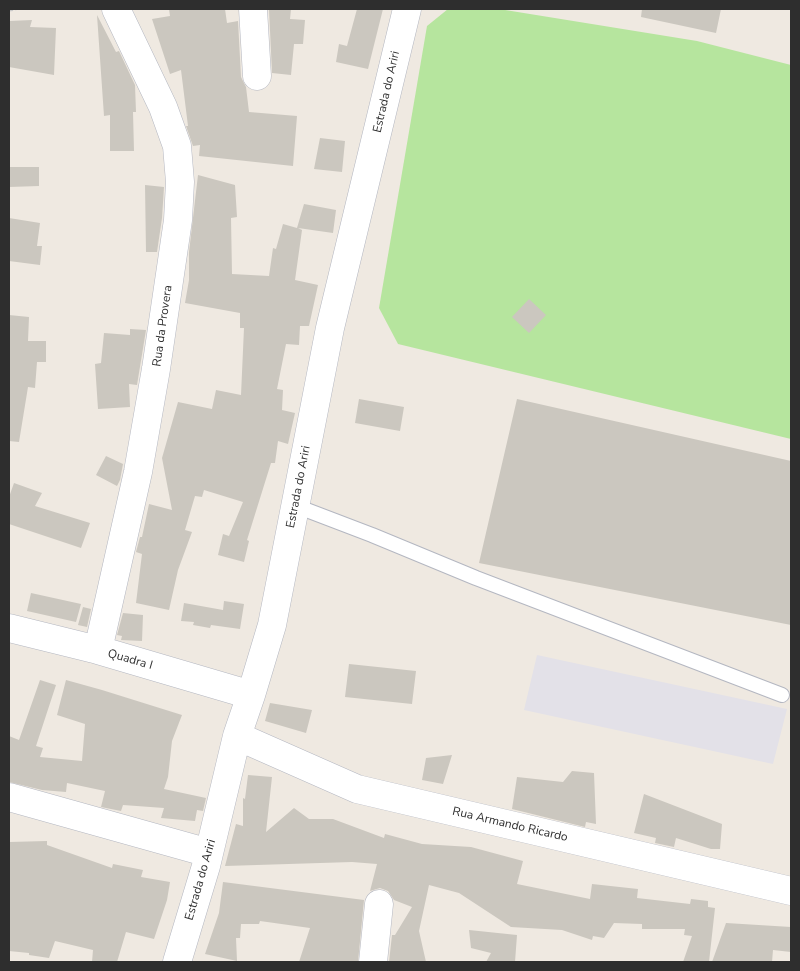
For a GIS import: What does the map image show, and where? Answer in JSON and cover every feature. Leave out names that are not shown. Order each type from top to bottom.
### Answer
[{"type":"street","name":"Rua da Provera","points":[[98,650],[145,435],[176,230],[180,182],[177,146],[163,107],[116,9]]},
{"type":"street","points":[[253,9],[257,76]]},
{"type":"street","name":"Estrada do Ariri","points":[[177,962],[209,853],[236,736],[251,695],[272,625],[330,328],[407,9]]},
{"type":"street","name":"Quadra I","points":[[9,628],[98,650],[251,695]]},
{"type":"street","name":"Rua Armando Ricardo","points":[[236,736],[357,788],[791,891]]},
{"type":"street","points":[[9,798],[209,853]]},
{"type":"street","points":[[373,962],[379,904]]},
{"type":"lane","points":[[296,506],[476,578],[782,695]]},
{"type":"path","points":[[9,10],[16,9]]},
{"type":"shaded area","points":[[537,655],[787,709],[773,764],[524,710]]},
{"type":"green space","points":[[448,9],[499,9],[697,41],[791,65],[791,439],[398,344],[379,308],[427,26]]},
{"type":"building","points":[[169,9],[225,9],[227,23],[238,21],[241,77],[246,87],[249,112],[297,116],[293,166],[199,156],[200,145],[193,146],[186,126],[188,126],[181,70],[170,74],[152,19],[170,16]]},
{"type":"building","points":[[269,9],[291,9],[290,19],[305,20],[303,44],[294,44],[291,75],[272,73]]},
{"type":"building","points":[[357,9],[383,9],[368,69],[336,62],[339,44],[347,46]]},
{"type":"building","points":[[642,9],[721,9],[716,33],[641,17]]},
{"type":"building","points":[[97,15],[116,52],[119,51],[135,85],[136,112],[133,112],[134,151],[110,151],[110,115],[104,116]]},
{"type":"building","points":[[32,20],[30,27],[56,28],[54,75],[9,67],[9,21]]},
{"type":"building","points":[[320,138],[345,141],[342,172],[314,169]]},
{"type":"building","points":[[9,167],[39,167],[39,186],[9,187]]},
{"type":"building","points":[[198,175],[235,185],[237,217],[231,218],[232,274],[269,276],[273,248],[276,249],[283,224],[297,228],[304,204],[336,210],[333,233],[298,228],[302,230],[295,280],[318,285],[309,326],[300,326],[299,345],[286,344],[277,389],[283,390],[282,410],[295,413],[288,444],[278,441],[275,463],[271,463],[247,540],[249,541],[244,562],[218,555],[223,534],[229,536],[243,502],[204,490],[202,497],[195,496],[185,530],[192,532],[178,570],[169,610],[136,603],[142,554],[136,552],[140,537],[142,537],[149,504],[172,510],[162,458],[178,402],[212,409],[216,390],[241,395],[244,328],[240,328],[240,313],[185,303],[189,280],[189,252]]},
{"type":"building","points":[[145,185],[164,187],[157,252],[146,252]]},
{"type":"building","points":[[9,218],[40,223],[37,246],[42,246],[40,265],[9,261]]},
{"type":"building","points":[[529,299],[546,315],[529,333],[512,317]]},
{"type":"building","points":[[9,315],[29,317],[28,341],[46,341],[46,362],[37,362],[35,388],[28,387],[19,442],[9,441]]},
{"type":"building","points":[[130,329],[146,330],[137,385],[129,384],[130,407],[98,409],[95,364],[101,363],[104,333],[130,335]]},
{"type":"building","points":[[359,399],[404,407],[400,431],[355,423]]},
{"type":"building","points":[[517,399],[791,461],[791,625],[479,563]]},
{"type":"building","points":[[106,456],[123,464],[117,486],[96,475]]},
{"type":"building","points":[[14,483],[42,493],[35,506],[90,523],[81,548],[9,524],[9,497]]},
{"type":"building","points":[[31,593],[81,604],[76,622],[27,611]]},
{"type":"building","points":[[224,601],[244,604],[240,629],[211,625],[210,628],[193,625],[194,622],[181,621],[184,603],[223,610]]},
{"type":"building","points":[[83,607],[91,609],[87,627],[78,625]]},
{"type":"building","points":[[123,613],[143,615],[142,641],[121,640],[122,636],[117,635]]},
{"type":"building","points":[[349,664],[416,671],[412,704],[345,697]]},
{"type":"building","points":[[40,680],[56,685],[36,746],[43,748],[40,757],[82,761],[85,724],[57,715],[66,680],[182,715],[172,741],[168,777],[164,789],[206,798],[203,811],[197,810],[195,821],[161,818],[164,808],[123,805],[121,811],[101,807],[105,791],[67,783],[66,792],[42,790],[9,782],[9,736],[19,740]]},
{"type":"building","points":[[270,703],[312,710],[306,733],[265,721]]},
{"type":"building","points":[[452,755],[443,784],[422,780],[426,758]]},
{"type":"building","points":[[572,771],[594,773],[596,824],[586,822],[585,827],[512,809],[517,777],[563,782]]},
{"type":"building","points":[[248,775],[272,777],[266,832],[294,808],[309,819],[333,819],[384,838],[385,834],[422,844],[471,847],[523,861],[517,884],[590,899],[592,884],[638,889],[637,898],[690,904],[691,899],[708,901],[708,907],[715,908],[709,962],[683,962],[692,936],[684,935],[685,929],[642,929],[642,924],[614,923],[604,938],[593,936],[592,940],[562,930],[511,927],[459,893],[429,885],[419,931],[426,962],[389,962],[392,935],[395,935],[412,907],[394,900],[388,891],[380,888],[370,891],[377,864],[352,862],[225,866],[236,824],[243,826],[243,798],[245,799]]},
{"type":"building","points":[[644,794],[722,824],[720,849],[711,849],[676,838],[674,847],[655,843],[656,838],[634,833]]},
{"type":"building","points":[[47,841],[47,845],[112,868],[113,864],[143,870],[141,877],[170,882],[167,900],[154,939],[126,932],[117,962],[92,962],[93,950],[55,941],[49,958],[9,951],[9,842]]},
{"type":"building","points":[[223,882],[364,900],[358,962],[299,962],[310,928],[260,921],[259,924],[241,924],[240,938],[236,938],[237,961],[205,954],[219,913]]},
{"type":"building","points":[[726,923],[791,927],[791,952],[773,950],[772,962],[712,962]]},
{"type":"building","points":[[469,930],[517,935],[515,962],[486,962],[491,953],[471,948]]}]
